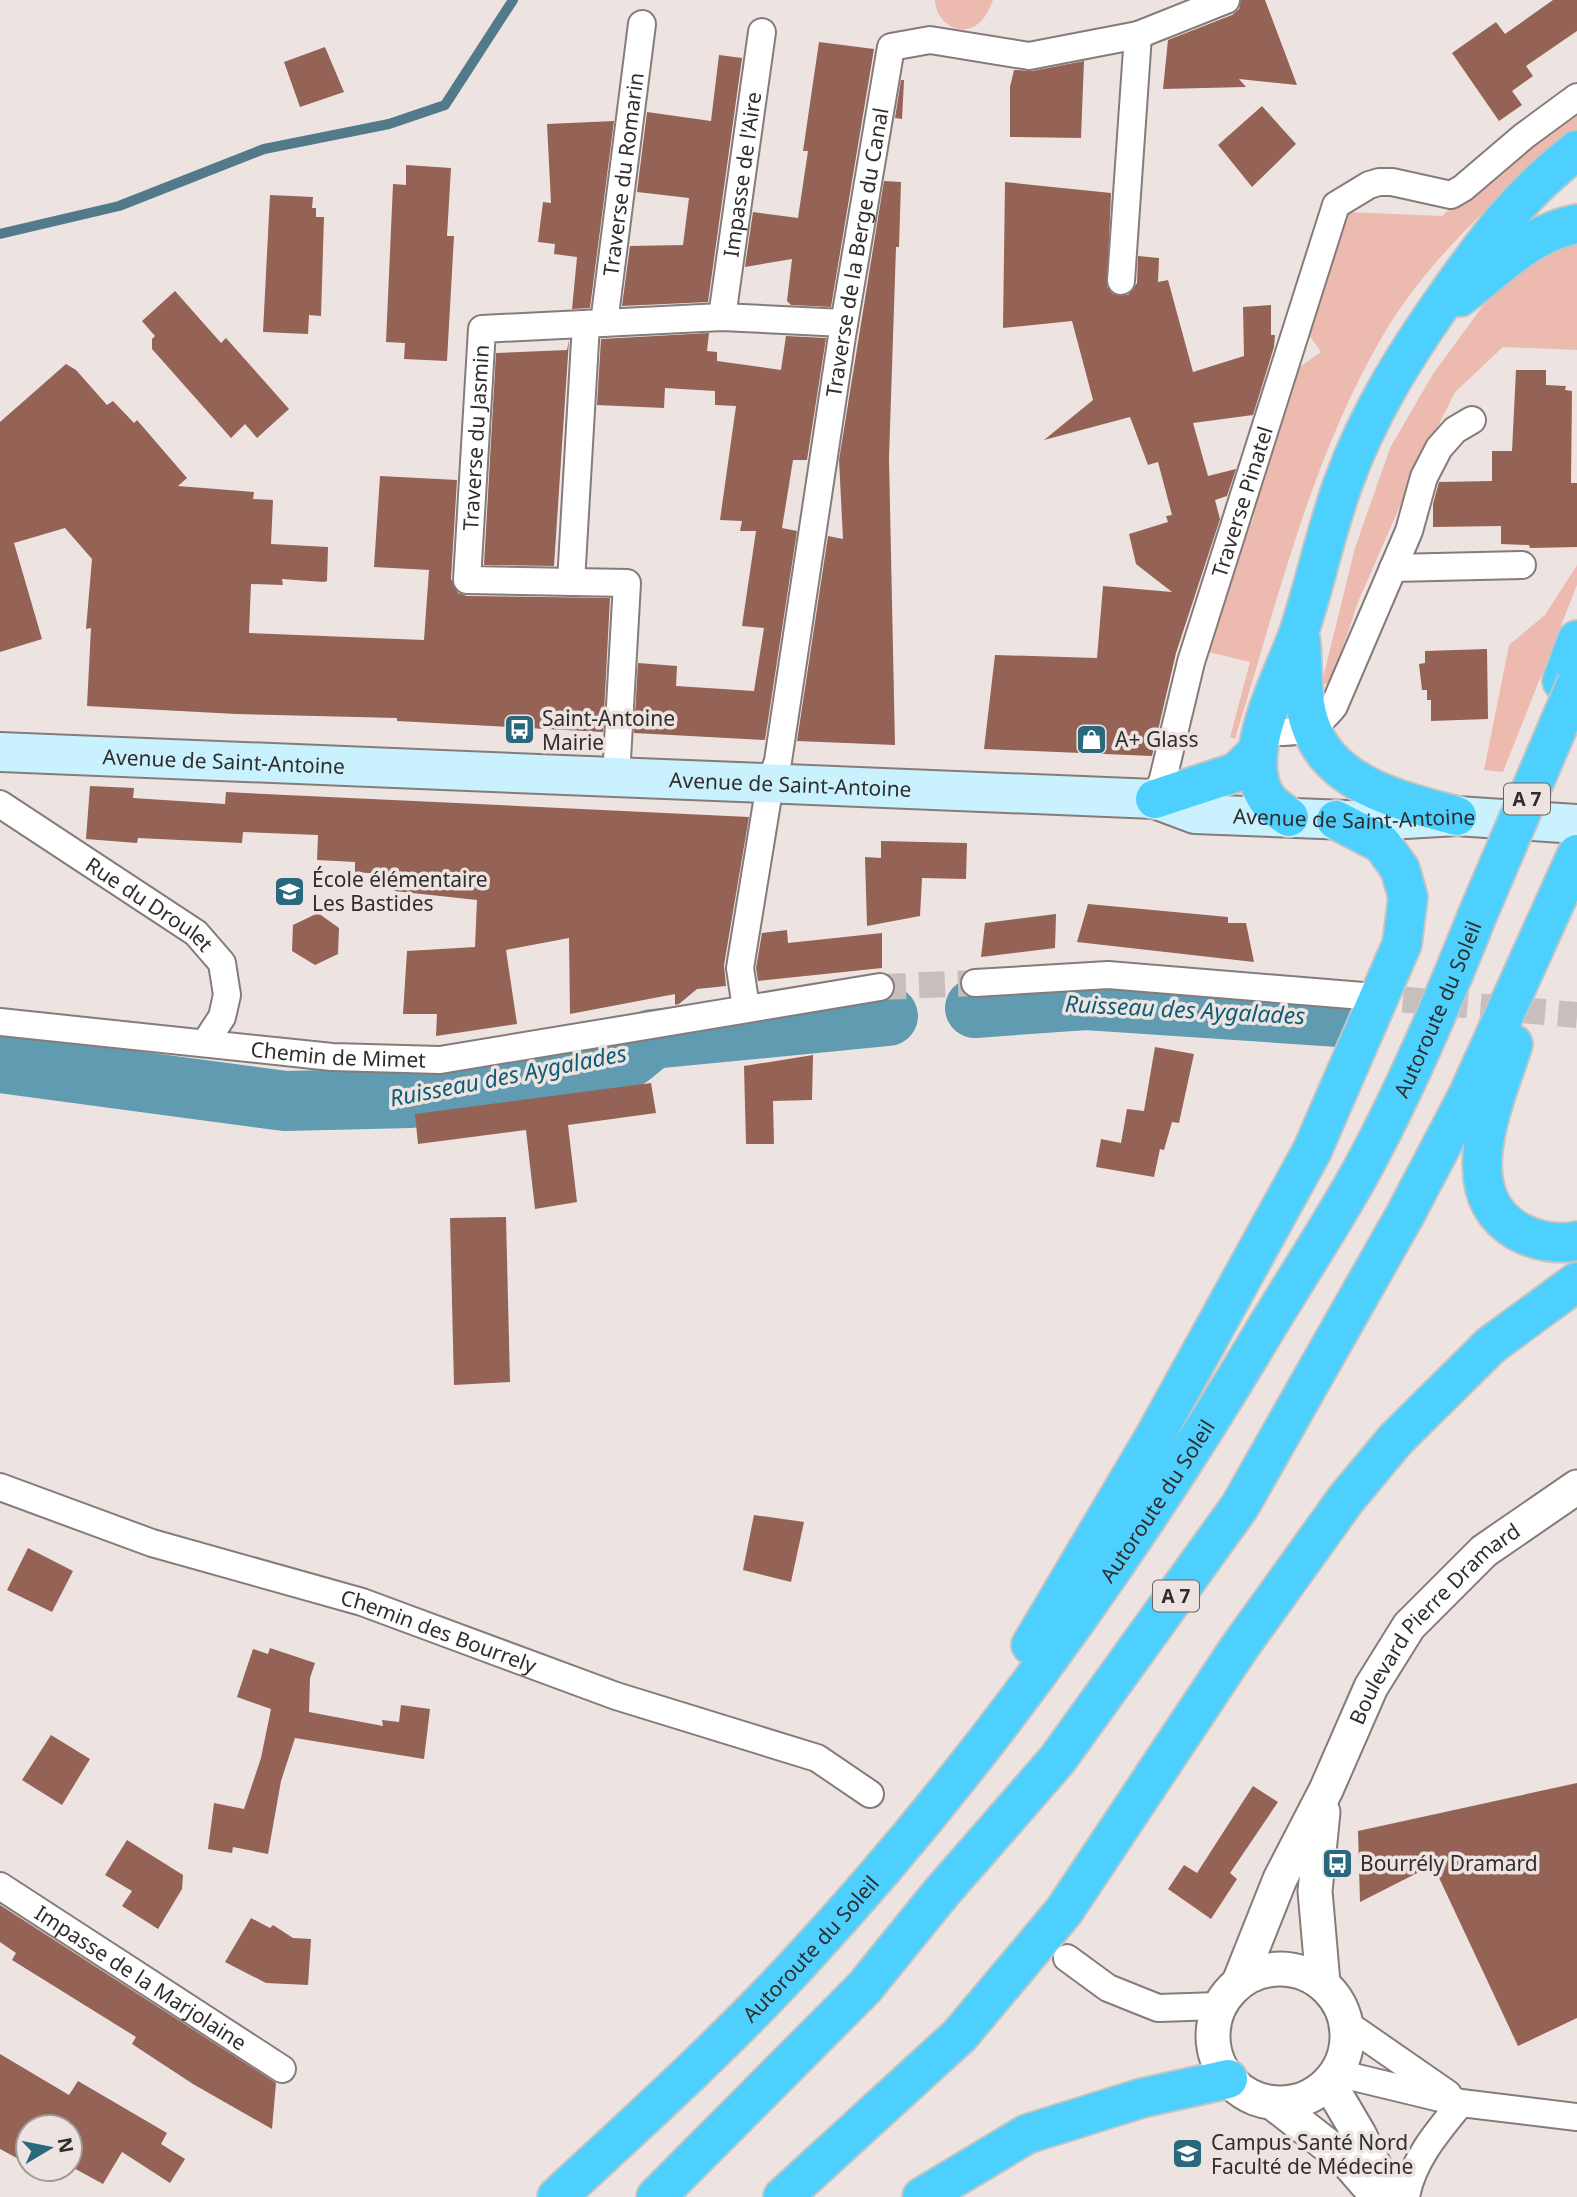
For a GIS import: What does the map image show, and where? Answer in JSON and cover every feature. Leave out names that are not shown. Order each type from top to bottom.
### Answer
[{"type":"highway","points":[[1155,799],[1237,772],[1259,742],[1300,629],[1343,483],[1359,445],[1406,353],[1518,200],[1577,150]]},
{"type":"highway","points":[[1430,320],[1535,239],[1560,227],[1577,223]]},
{"type":"highway","points":[[1300,629],[1304,700],[1311,728],[1336,763],[1364,785],[1408,803],[1457,816]]},
{"type":"highway","name":"Autoroute du Soleil","points":[[557,2197],[697,2068],[797,1965],[876,1877],[1021,1698],[1131,1544],[1237,1377],[1365,1163],[1456,969],[1569,682],[1577,640]]},
{"type":"highway","points":[[1259,742],[1259,780],[1269,801],[1289,817]]},
{"type":"highway","points":[[942,1796],[1155,1436],[1311,1151],[1402,944],[1408,897],[1400,869],[1382,844],[1336,820]]},
{"type":"highway","name":"A 7","points":[[656,2197],[864,1988],[941,1893],[1056,1760],[1240,1506],[1405,1215],[1468,1096],[1577,854]]},
{"type":"highway","points":[[1557,898],[1481,1160],[1488,1195],[1504,1221],[1526,1235],[1542,1240],[1557,1243],[1577,1241]]},
{"type":"highway","points":[[783,2197],[960,2035],[1064,1911],[1239,1648],[1346,1499],[1396,1439],[1492,1345],[1577,1282]]},
{"type":"highway","points":[[922,2197],[1027,2134],[1142,2098],[1228,2079]]},
{"type":"main road","name":"Avenue de Saint-Antoine","points":[[0,752],[1155,799],[1195,814],[1336,820],[1457,816],[1577,824]]},
{"type":"street","name":"Traverse de la Berge du Canal","points":[[746,1008],[740,968],[770,784],[778,761],[844,323],[891,47],[930,40],[1029,56],[1138,35],[1219,1]]},
{"type":"street","name":"Traverse du Romarin","points":[[572,582],[595,323],[642,24]]},
{"type":"street","name":"Impasse de l'Aire","points":[[722,317],[762,32]]},
{"type":"street","points":[[1121,281],[1138,35]]},
{"type":"street","name":"Traverse Pinatel","points":[[1155,799],[1163,779],[1191,662],[1336,205],[1369,185],[1380,182],[1451,194],[1463,188],[1524,136],[1577,97]]},
{"type":"street","name":"Traverse du Jasmin","points":[[617,777],[627,583],[467,580],[482,329],[722,317],[844,323]]},
{"type":"street","points":[[1259,742],[1311,728],[1322,721],[1338,698],[1409,531],[1424,477],[1439,447],[1455,430],[1472,420]]},
{"type":"street","points":[[1393,568],[1522,565]]},
{"type":"street","name":"Rue du Droulet","points":[[0,804],[196,933],[222,963],[227,995],[222,1017],[205,1043]]},
{"type":"street","points":[[975,983],[1108,975],[1363,996]]},
{"type":"street","name":"Chemin de Mimet","points":[[0,1022],[332,1057],[440,1060],[880,987]]},
{"type":"street","name":"Chemin des Bourrely","points":[[0,1487],[152,1544],[362,1602],[616,1696],[817,1758],[870,1794]]},
{"type":"street","name":"Boulevard Pierre Dramard","points":[[1229,1994],[1280,1879],[1326,1790],[1371,1687],[1409,1626],[1484,1551],[1577,1487]]},
{"type":"street","name":"Boulevard Pierre Dramard","points":[[1323,1983],[1315,1891],[1326,1790]]},
{"type":"street","name":"Impasse de la Marjolaine","points":[[0,1886],[282,2069]]},
{"type":"street","points":[[1067,1958],[1108,1988],[1158,2008],[1229,1994],[1266,1969],[1296,1970],[1323,1983],[1338,2002],[1347,2024],[1346,2049],[1333,2078],[1303,2099],[1273,2103]]},
{"type":"street","points":[[1229,1994],[1213,2031],[1216,2056],[1228,2079],[1248,2096],[1273,2103],[1345,2159],[1378,2197]]},
{"type":"street","points":[[1347,2024],[1461,2103]]},
{"type":"street","points":[[1333,2078],[1461,2103],[1577,2117]]},
{"type":"street","points":[[1333,2078],[1389,2197]]},
{"type":"street","points":[[1406,2197],[1409,2179],[1436,2133],[1461,2103]]},
{"type":"shaded area","points":[[935,0],[993,0],[980,22],[973,27],[959,29],[942,19]]},
{"type":"shaded area","points":[[1577,104],[1577,129],[1470,225],[1421,280],[1382,337],[1357,384],[1315,483],[1235,739],[1230,737],[1250,662],[1204,651],[1254,516],[1249,510],[1291,373],[1321,352],[1304,328],[1348,212],[1442,216],[1529,141]]},
{"type":"shaded area","points":[[1577,242],[1577,350],[1503,347],[1455,392],[1410,483],[1358,602],[1330,686],[1322,682],[1355,548],[1390,448],[1433,374],[1490,296],[1540,252]]},
{"type":"shaded area","points":[[1577,565],[1577,585],[1503,772],[1484,770],[1509,645],[1545,615]]},
{"type":"building","points":[[1241,0],[1265,0],[1297,85],[1239,79],[1246,87],[1163,89],[1168,40],[1232,15],[1239,9]]},
{"type":"building","points":[[1553,0],[1577,0],[1577,31],[1526,66],[1533,76],[1512,91],[1522,105],[1499,121],[1452,53],[1496,22],[1505,34]]},
{"type":"building","points":[[819,42],[874,49],[831,307],[791,305],[787,301],[792,259],[745,267],[753,212],[798,218],[808,151],[803,151]]},
{"type":"building","points":[[325,47],[344,92],[300,107],[284,62]]},
{"type":"building","points":[[719,55],[742,58],[708,302],[622,306],[630,246],[683,245],[689,198],[637,192],[647,112],[711,121]]},
{"type":"building","points":[[1084,61],[1081,138],[1010,137],[1010,87],[1014,70],[1032,71]]},
{"type":"building","points":[[901,80],[904,80],[902,119],[895,118]]},
{"type":"building","points":[[1262,106],[1296,144],[1252,187],[1218,145]]},
{"type":"building","points":[[614,121],[590,308],[572,309],[577,257],[554,254],[555,244],[538,242],[543,202],[551,203],[547,124]]},
{"type":"building","points":[[406,165],[451,168],[447,236],[454,236],[447,361],[404,359],[405,343],[386,342],[393,184],[406,185]]},
{"type":"building","points":[[884,181],[901,182],[899,247],[896,247],[889,458],[895,745],[797,741],[828,536],[843,539],[839,460]]},
{"type":"building","points":[[1005,182],[1111,193],[1107,287],[1113,294],[1128,295],[1137,283],[1138,256],[1159,258],[1158,282],[1168,280],[1193,372],[1244,356],[1243,307],[1271,305],[1271,335],[1275,335],[1274,347],[1253,415],[1193,423],[1208,476],[1236,469],[1227,496],[1215,500],[1220,519],[1176,653],[1152,756],[984,749],[995,655],[1097,658],[1103,586],[1172,592],[1136,564],[1129,534],[1168,522],[1166,516],[1172,515],[1158,462],[1148,465],[1130,417],[1044,440],[1093,400],[1072,321],[1003,328]]},
{"type":"building","points":[[270,195],[313,197],[312,208],[316,208],[316,217],[324,217],[321,316],[309,315],[308,334],[263,332]]},
{"type":"building","points":[[175,291],[221,343],[226,338],[289,409],[257,438],[245,424],[231,438],[152,349],[152,339],[155,336],[142,321]]},
{"type":"building","points":[[709,333],[707,351],[717,352],[717,361],[781,370],[786,336],[826,338],[807,460],[793,460],[782,528],[797,531],[765,740],[634,733],[638,663],[677,666],[676,686],[754,691],[764,628],[742,626],[756,531],[740,531],[742,521],[720,520],[736,406],[715,405],[715,391],[665,388],[664,408],[597,405],[601,339]]},
{"type":"building","points":[[569,340],[554,566],[484,565],[496,353],[567,350]]},
{"type":"building","points":[[66,364],[76,370],[107,405],[113,401],[134,423],[137,420],[187,478],[178,486],[254,492],[253,499],[273,500],[271,544],[328,547],[327,581],[282,579],[283,585],[251,584],[249,633],[424,640],[429,570],[374,567],[380,476],[457,480],[451,579],[458,593],[467,596],[610,598],[603,732],[397,721],[397,718],[236,714],[87,706],[91,628],[86,629],[92,559],[65,528],[14,543],[42,639],[0,652],[0,422]]},
{"type":"building","points":[[1516,370],[1546,370],[1546,385],[1566,386],[1565,390],[1572,391],[1571,483],[1577,483],[1577,547],[1530,548],[1529,545],[1501,544],[1501,526],[1433,527],[1433,504],[1439,482],[1492,481],[1492,451],[1512,451]]},
{"type":"building","points":[[1487,649],[1488,719],[1431,721],[1431,700],[1427,700],[1427,690],[1422,690],[1419,664],[1425,663],[1425,651]]},
{"type":"building","points":[[90,786],[134,788],[133,798],[225,804],[226,792],[749,817],[724,965],[726,986],[697,989],[675,1005],[675,994],[570,1014],[569,938],[506,950],[517,1024],[436,1036],[437,1014],[403,1014],[407,951],[475,947],[477,900],[394,891],[394,875],[355,872],[355,862],[317,860],[318,835],[243,832],[242,843],[138,838],[137,843],[86,839]]},
{"type":"building","points":[[881,841],[967,843],[966,879],[922,878],[920,916],[867,926],[865,857],[881,858]]},
{"type":"building","points":[[1088,904],[1228,917],[1228,923],[1246,923],[1254,962],[1077,942]]},
{"type":"building","points":[[318,913],[339,928],[338,954],[315,965],[292,951],[293,925]]},
{"type":"building","points":[[1056,914],[1055,948],[981,957],[985,923]]},
{"type":"building","points":[[787,930],[788,943],[882,933],[882,968],[758,981],[756,968],[762,933]]},
{"type":"building","points":[[1155,1047],[1194,1054],[1179,1123],[1172,1122],[1164,1150],[1160,1149],[1154,1177],[1096,1167],[1101,1139],[1121,1143],[1127,1109],[1144,1111]]},
{"type":"building","points":[[813,1055],[812,1100],[773,1101],[774,1144],[746,1144],[744,1066]]},
{"type":"building","points":[[651,1083],[656,1113],[568,1125],[577,1202],[535,1209],[526,1130],[418,1144],[415,1114]]},
{"type":"building","points":[[506,1217],[510,1382],[454,1385],[450,1218]]},
{"type":"building","points":[[754,1515],[804,1522],[791,1582],[743,1570]]},
{"type":"building","points":[[28,1548],[73,1571],[52,1612],[7,1590]]},
{"type":"building","points":[[270,1648],[315,1663],[310,1678],[309,1712],[383,1726],[382,1720],[399,1722],[401,1705],[430,1709],[424,1759],[295,1738],[281,1781],[268,1854],[233,1847],[232,1853],[208,1849],[214,1803],[244,1809],[261,1758],[271,1709],[237,1697],[253,1649],[268,1654]]},
{"type":"building","points":[[51,1735],[90,1759],[62,1805],[22,1780]]},
{"type":"building","points":[[1577,1783],[1577,2018],[1518,2046],[1433,1865],[1360,1902],[1358,1831]]},
{"type":"building","points":[[1253,1786],[1278,1802],[1230,1873],[1237,1879],[1211,1919],[1168,1889],[1184,1865],[1197,1873]]},
{"type":"building","points":[[127,1840],[183,1875],[182,1889],[158,1929],[122,1906],[132,1891],[105,1875]]},
{"type":"building","points":[[0,1905],[276,2083],[272,2129],[193,2084],[132,2044],[136,2037],[12,1960],[16,1953],[0,1942]]},
{"type":"building","points":[[251,1918],[270,1928],[273,1925],[293,1938],[311,1939],[308,1985],[266,1983],[225,1962]]},
{"type":"building","points":[[0,2054],[69,2095],[78,2081],[167,2133],[161,2144],[185,2159],[170,2183],[122,2152],[103,2184],[84,2174],[84,2113],[14,2113],[14,2156],[0,2149]]},
{"type":"waterway","points":[[0,234],[119,206],[264,149],[389,124],[445,105],[513,0]]},
{"type":"waterway","name":"Ruisseau des Aygalades","points":[[975,1008],[1086,1000],[1354,1018]]},
{"type":"waterway","name":"Ruisseau des Aygalades","points":[[0,1063],[285,1101],[411,1098],[630,1057],[652,1039],[888,1016]]},
{"type":"tunnel","points":[[880,987],[975,983]]},
{"type":"tunnel","points":[[1364,996],[1577,1015]]},
{"type":"place","name":"Saint-Antoine Mairie","points":[[519,730]]},
{"type":"place","name":"A+ Glass","points":[[1092,739]]},
{"type":"place","name":"École élémentaire Les Bastides","points":[[289,891]]},
{"type":"place","name":"Bourrély Dramard","points":[[1337,1863]]},
{"type":"place","name":"Campus Santé Nord Faculté de Médecine","points":[[1188,2154]]}]
